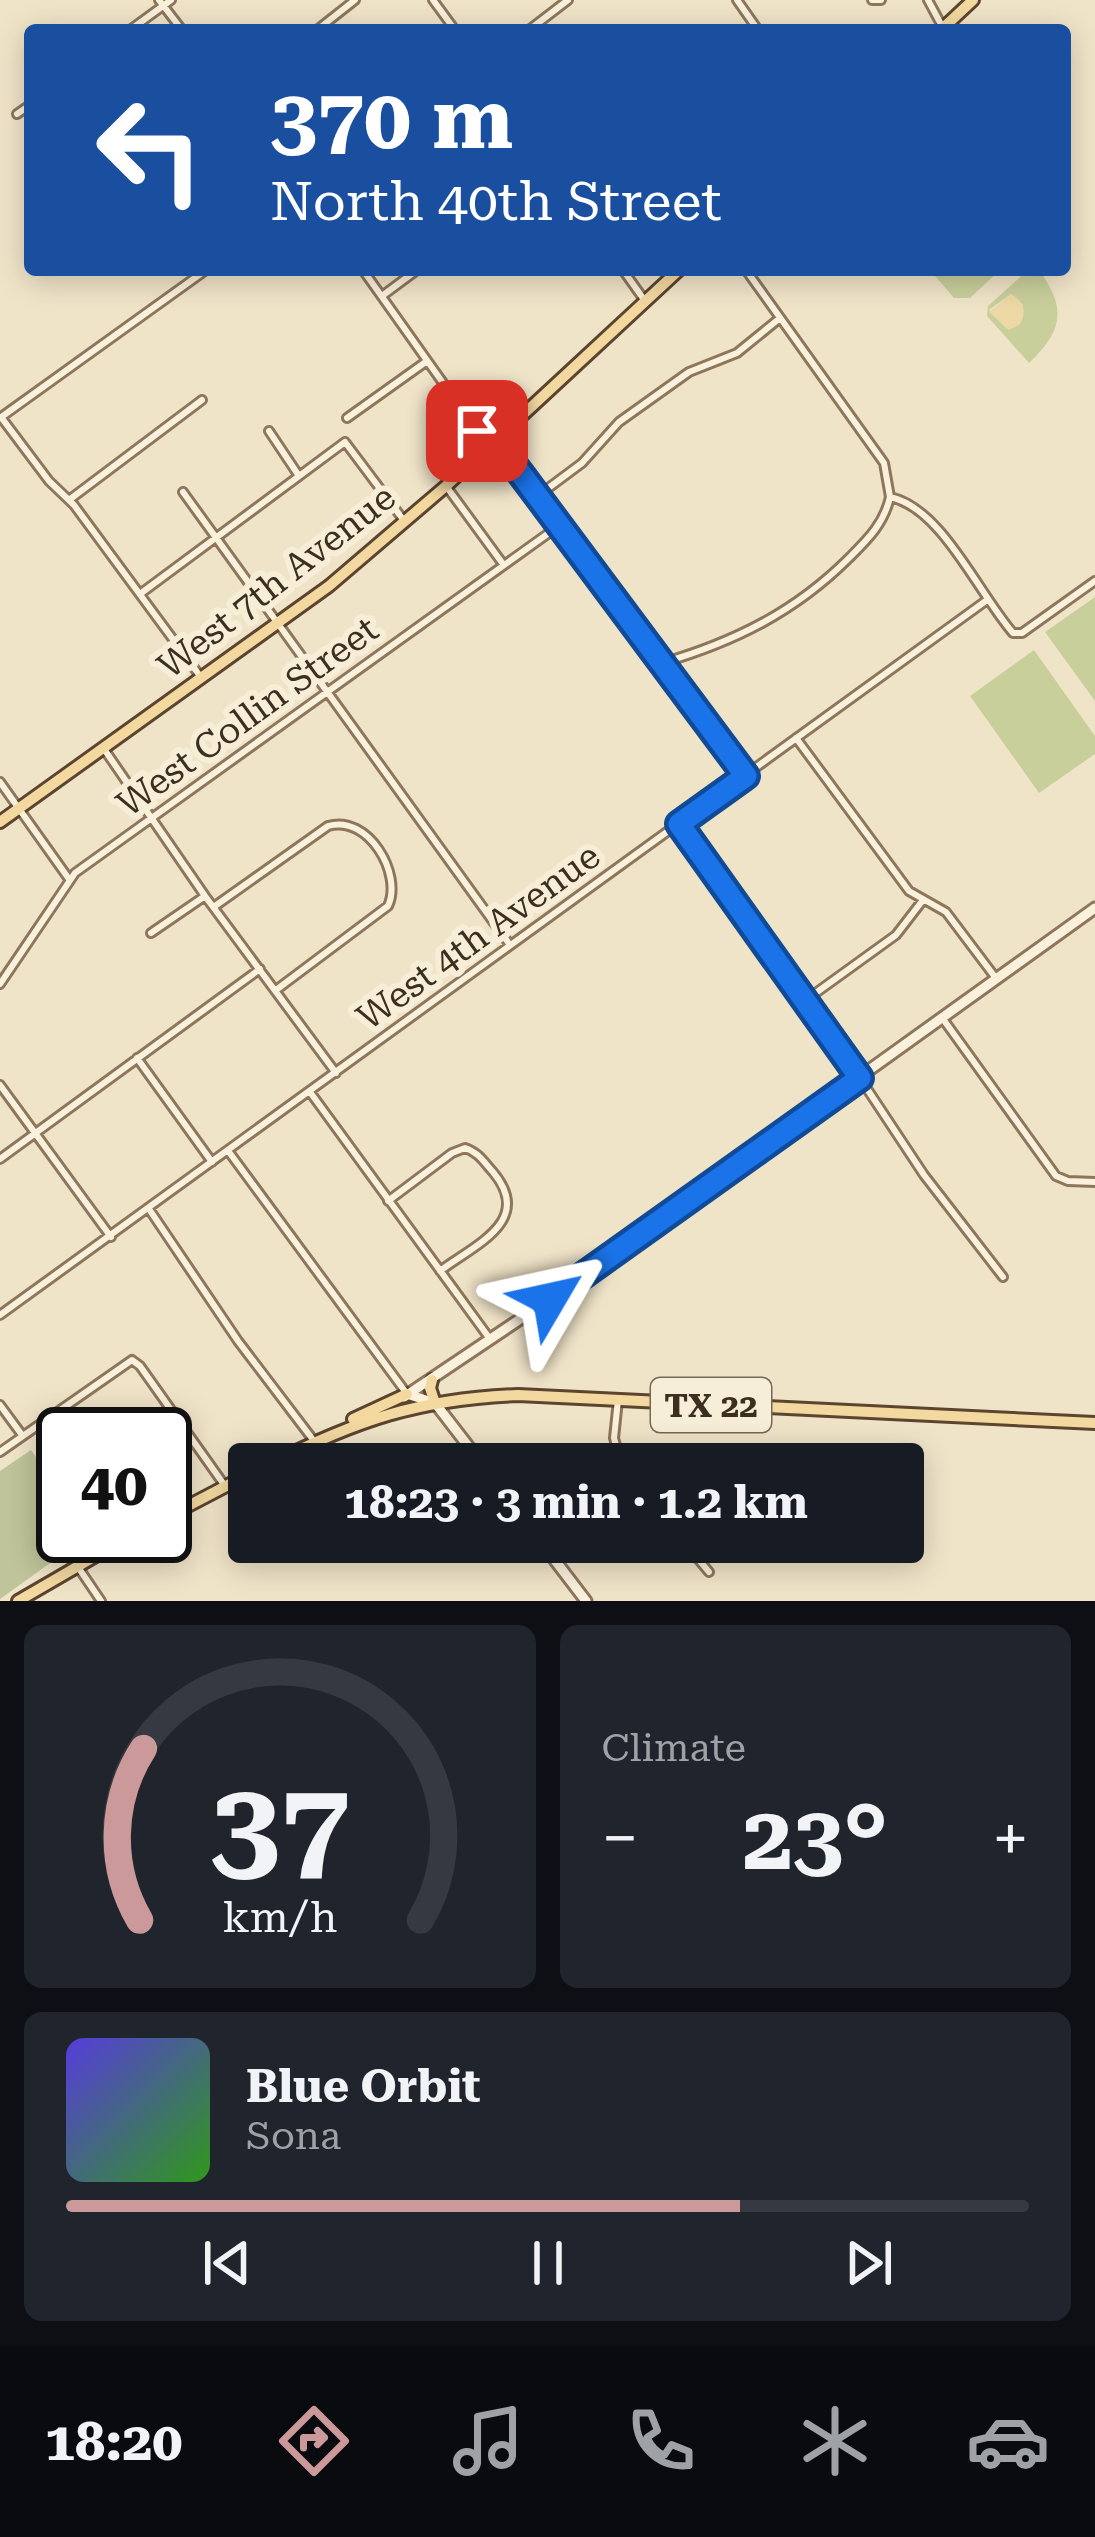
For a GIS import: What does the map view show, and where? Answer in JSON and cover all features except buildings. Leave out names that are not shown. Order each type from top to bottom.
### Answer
[{"type":"main road","points":[[947,24],[973,0]]},
{"type":"main road","name":"West 7th Avenue","points":[[0,822],[277,626],[406,522],[673,276]]},
{"type":"main road","points":[[432,1379],[435,1402]]},
{"type":"main road","points":[[341,1428],[390,1398],[407,1394]]},
{"type":"main road","name":"TX 22","points":[[315,1442],[341,1428],[435,1402],[518,1395],[1095,1423]]},
{"type":"main road","points":[[192,1504],[228,1484]]},
{"type":"main road","points":[[17,1601],[76,1564]]},
{"type":"street","points":[[324,24],[355,0]]},
{"type":"street","points":[[537,24],[568,0]]},
{"type":"street","points":[[137,24],[164,2]]},
{"type":"street","points":[[17,114],[24,109]]},
{"type":"street","points":[[198,276],[1,417],[202,679]]},
{"type":"street","points":[[367,276],[477,431],[493,441],[538,496],[746,776]]},
{"type":"street","points":[[382,296],[409,276]]},
{"type":"street","points":[[627,276],[645,302]]},
{"type":"street","points":[[662,664],[746,634],[812,592],[874,532],[890,497],[884,463],[750,276]]},
{"type":"street","points":[[538,496],[581,463],[619,422],[689,372],[736,352],[780,318]]},
{"type":"street","points":[[347,418],[427,361]]},
{"type":"street","points":[[69,500],[202,400]]},
{"type":"street","points":[[269,431],[299,476]]},
{"type":"street","points":[[140,594],[345,442],[406,522]]},
{"type":"street","points":[[446,486],[503,564]]},
{"type":"street","points":[[183,492],[510,945]]},
{"type":"street","points":[[890,497],[911,503],[934,524],[1009,629],[1018,634],[1095,581]]},
{"type":"street","name":"West Collin Street","points":[[0,984],[69,879],[560,525]]},
{"type":"street","name":"West 4th Avenue","points":[[0,1315],[987,600]]},
{"type":"street","points":[[796,738],[899,878],[923,900],[946,912],[997,980]]},
{"type":"street","points":[[104,749],[336,1073]]},
{"type":"street","points":[[0,782],[69,879]]},
{"type":"street","points":[[679,824],[924,1174],[1003,1277]]},
{"type":"street","points":[[215,907],[328,826],[356,825],[367,835],[392,879],[394,892],[388,906],[276,991]]},
{"type":"street","points":[[151,933],[205,896]]},
{"type":"street","points":[[806,1000],[896,935],[923,900]]},
{"type":"street","points":[[388,1413],[407,1394],[490,1340],[1095,908]]},
{"type":"street","points":[[0,1159],[260,969]]},
{"type":"street","points":[[943,1019],[1048,1167],[1062,1180],[1095,1182]]},
{"type":"street","points":[[137,1058],[213,1163]]},
{"type":"street","points":[[0,1085],[111,1237]]},
{"type":"street","points":[[310,1092],[490,1340]]},
{"type":"street","points":[[388,1201],[464,1148],[477,1153],[504,1185],[510,1202],[504,1221],[440,1271]]},
{"type":"street","points":[[229,1152],[407,1394],[435,1402],[466,1443]]},
{"type":"street","points":[[149,1209],[238,1341],[315,1442]]},
{"type":"street","points":[[0,1452],[128,1361],[137,1363],[225,1486]]},
{"type":"street","points":[[615,1443],[618,1400]]},
{"type":"street","points":[[0,1405],[22,1436]]},
{"type":"street","points":[[557,1563],[586,1601]]},
{"type":"street","points":[[702,1563],[710,1572]]},
{"type":"street","points":[[76,1564],[101,1601]]},
{"type":"green space","points":[[935,276],[994,276],[970,298],[954,298]]},
{"type":"green space","points":[[1021,276],[1043,276],[1057,308],[1049,340],[1029,363],[987,316],[988,306]],"holes":[[[1011,294],[1023,305],[1007,329],[989,310]]]},
{"type":"green space","points":[[1095,597],[1095,701],[1045,632]]},
{"type":"green space","points":[[1034,650],[1095,736],[1095,754],[1039,793],[970,696]]},
{"type":"green space","points":[[31,1450],[36,1457],[36,1563],[50,1563],[0,1599],[0,1471]]},
{"type":"sand","points":[[1011,294],[1024,312],[1019,325],[1009,330],[989,312]]},
{"type":"route","points":[[477,431],[504,452],[746,776],[679,824],[860,1078],[550,1299]]}]
